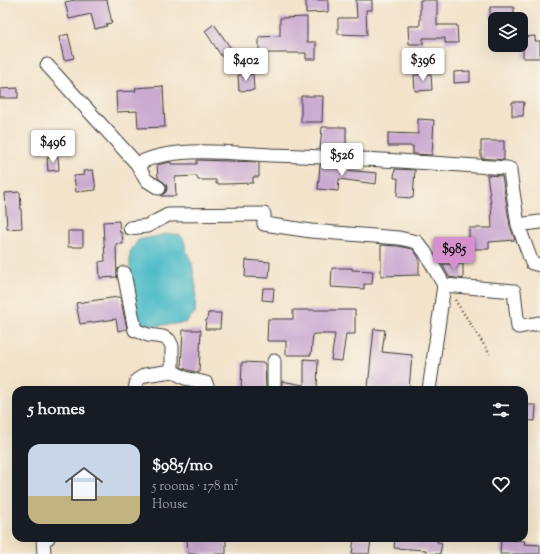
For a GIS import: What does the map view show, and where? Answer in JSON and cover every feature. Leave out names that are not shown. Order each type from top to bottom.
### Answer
[{"type":"street","points":[[47,64],[137,164],[146,180],[159,188]]},
{"type":"street","points":[[137,164],[144,160],[185,152],[322,157],[507,168],[510,169],[518,225],[532,262],[540,265]]},
{"type":"street","points":[[130,228],[147,226],[168,215],[264,214],[264,224],[399,238],[417,242],[425,252],[444,285],[430,386]]},
{"type":"street","points":[[518,225],[540,222]]},
{"type":"street","points":[[124,272],[135,330],[148,335],[164,337],[169,340],[172,346],[172,371],[186,384],[206,383],[207,386]]},
{"type":"street","points":[[444,285],[514,291],[518,327],[540,323]]},
{"type":"street","points":[[274,361],[274,386]]},
{"type":"street","points":[[136,386],[137,380],[141,377],[172,371]]},
{"type":"street","points":[[43,542],[44,554]]},
{"type":"path","points":[[444,285],[490,354]]},
{"type":"water","points":[[167,234],[180,235],[184,240],[187,253],[192,263],[196,287],[195,313],[185,323],[152,326],[137,322],[130,266],[130,252],[138,240]]},
{"type":"building","points":[[75,0],[107,0],[112,23],[95,29],[91,14],[69,19],[65,2]]},
{"type":"building","points":[[306,0],[328,0],[328,12],[306,13]]},
{"type":"building","points":[[356,0],[372,0],[372,10],[366,10],[367,35],[338,34],[338,18],[357,18]]},
{"type":"building","points":[[420,0],[437,0],[437,25],[457,25],[458,43],[445,43],[445,38],[423,38],[423,44],[409,44],[408,26],[420,26]]},
{"type":"building","points":[[490,7],[514,7],[514,12],[490,12]]},
{"type":"building","points":[[307,17],[307,42],[316,42],[316,59],[306,59],[306,53],[259,53],[259,37],[280,36],[280,18]]},
{"type":"building","points":[[214,24],[232,50],[222,57],[205,31]]},
{"type":"building","points":[[68,34],[74,58],[64,60],[59,37]]},
{"type":"building","points":[[535,36],[535,41],[540,41],[540,58],[523,58],[523,52],[528,52],[528,37]]},
{"type":"building","points":[[470,71],[470,82],[454,83],[454,72]]},
{"type":"building","points":[[253,74],[254,90],[239,91],[238,75]]},
{"type":"building","points":[[431,74],[432,90],[415,91],[414,75]]},
{"type":"building","points":[[163,86],[165,127],[138,128],[137,111],[117,112],[116,92],[136,91],[135,88]]},
{"type":"building","points":[[18,88],[18,98],[0,98],[0,89]]},
{"type":"building","points":[[301,96],[323,96],[322,122],[301,122]]},
{"type":"building","points":[[512,102],[524,102],[523,116],[512,116]]},
{"type":"building","points":[[418,119],[434,120],[432,155],[413,154],[413,146],[388,146],[388,133],[418,134]]},
{"type":"building","points":[[322,127],[346,127],[346,150],[320,149]]},
{"type":"building","points":[[481,141],[504,141],[504,160],[481,158]]},
{"type":"building","points":[[58,157],[59,170],[48,171],[47,158]]},
{"type":"building","points":[[197,160],[259,162],[259,177],[253,177],[253,183],[216,184],[216,180],[198,180],[197,176],[175,177],[176,196],[161,196],[166,192],[167,188],[166,184],[158,178],[157,165],[171,162],[171,164],[197,164]]},
{"type":"building","points":[[320,165],[345,166],[345,170],[377,173],[376,184],[339,179],[338,191],[318,189]]},
{"type":"building","points":[[395,169],[415,170],[413,198],[397,197],[398,178],[394,178]]},
{"type":"building","points":[[93,170],[96,190],[76,192],[74,176],[84,175],[83,171]]},
{"type":"building","points":[[487,175],[502,176],[510,226],[515,240],[489,242],[489,249],[469,249],[469,228],[492,228],[491,204]]},
{"type":"building","points":[[20,192],[22,228],[7,229],[5,193]]},
{"type":"building","points":[[119,221],[123,244],[116,244],[117,277],[100,278],[99,262],[105,261],[103,222]]},
{"type":"building","points":[[68,231],[83,231],[83,247],[68,247]]},
{"type":"building","points":[[381,245],[413,249],[419,258],[419,275],[381,276]]},
{"type":"building","points":[[246,260],[270,262],[269,278],[245,277]]},
{"type":"building","points":[[442,264],[463,264],[463,279],[449,277]]},
{"type":"building","points":[[332,268],[352,268],[352,270],[373,271],[372,284],[364,284],[364,289],[331,287]]},
{"type":"building","points":[[263,288],[274,288],[273,301],[262,300]]},
{"type":"building","points":[[120,297],[127,329],[118,331],[116,319],[80,324],[76,303]]},
{"type":"building","points":[[293,310],[355,310],[355,334],[346,334],[342,361],[331,360],[335,334],[313,334],[311,355],[286,355],[286,341],[267,341],[268,319],[293,319]]},
{"type":"building","points":[[208,313],[221,313],[220,329],[205,329]]},
{"type":"building","points":[[374,329],[385,330],[382,352],[412,355],[409,386],[368,386]]},
{"type":"building","points":[[183,330],[201,330],[199,373],[181,367]]},
{"type":"building","points":[[304,359],[318,360],[317,386],[304,386]]},
{"type":"building","points":[[242,362],[265,363],[266,386],[241,386]]},
{"type":"building","points":[[282,381],[303,385],[303,386],[282,386]]},
{"type":"building","points":[[528,405],[536,405],[535,421],[528,420]]},
{"type":"building","points":[[187,542],[226,542],[226,554],[188,554]]},
{"type":"building","points":[[354,542],[371,542],[369,554],[352,554]]},
{"type":"building","points":[[395,542],[442,543],[440,554],[426,554],[426,550],[394,548]]},
{"type":"building","points":[[501,542],[525,542],[524,544],[540,545],[540,554],[500,554]]}]
